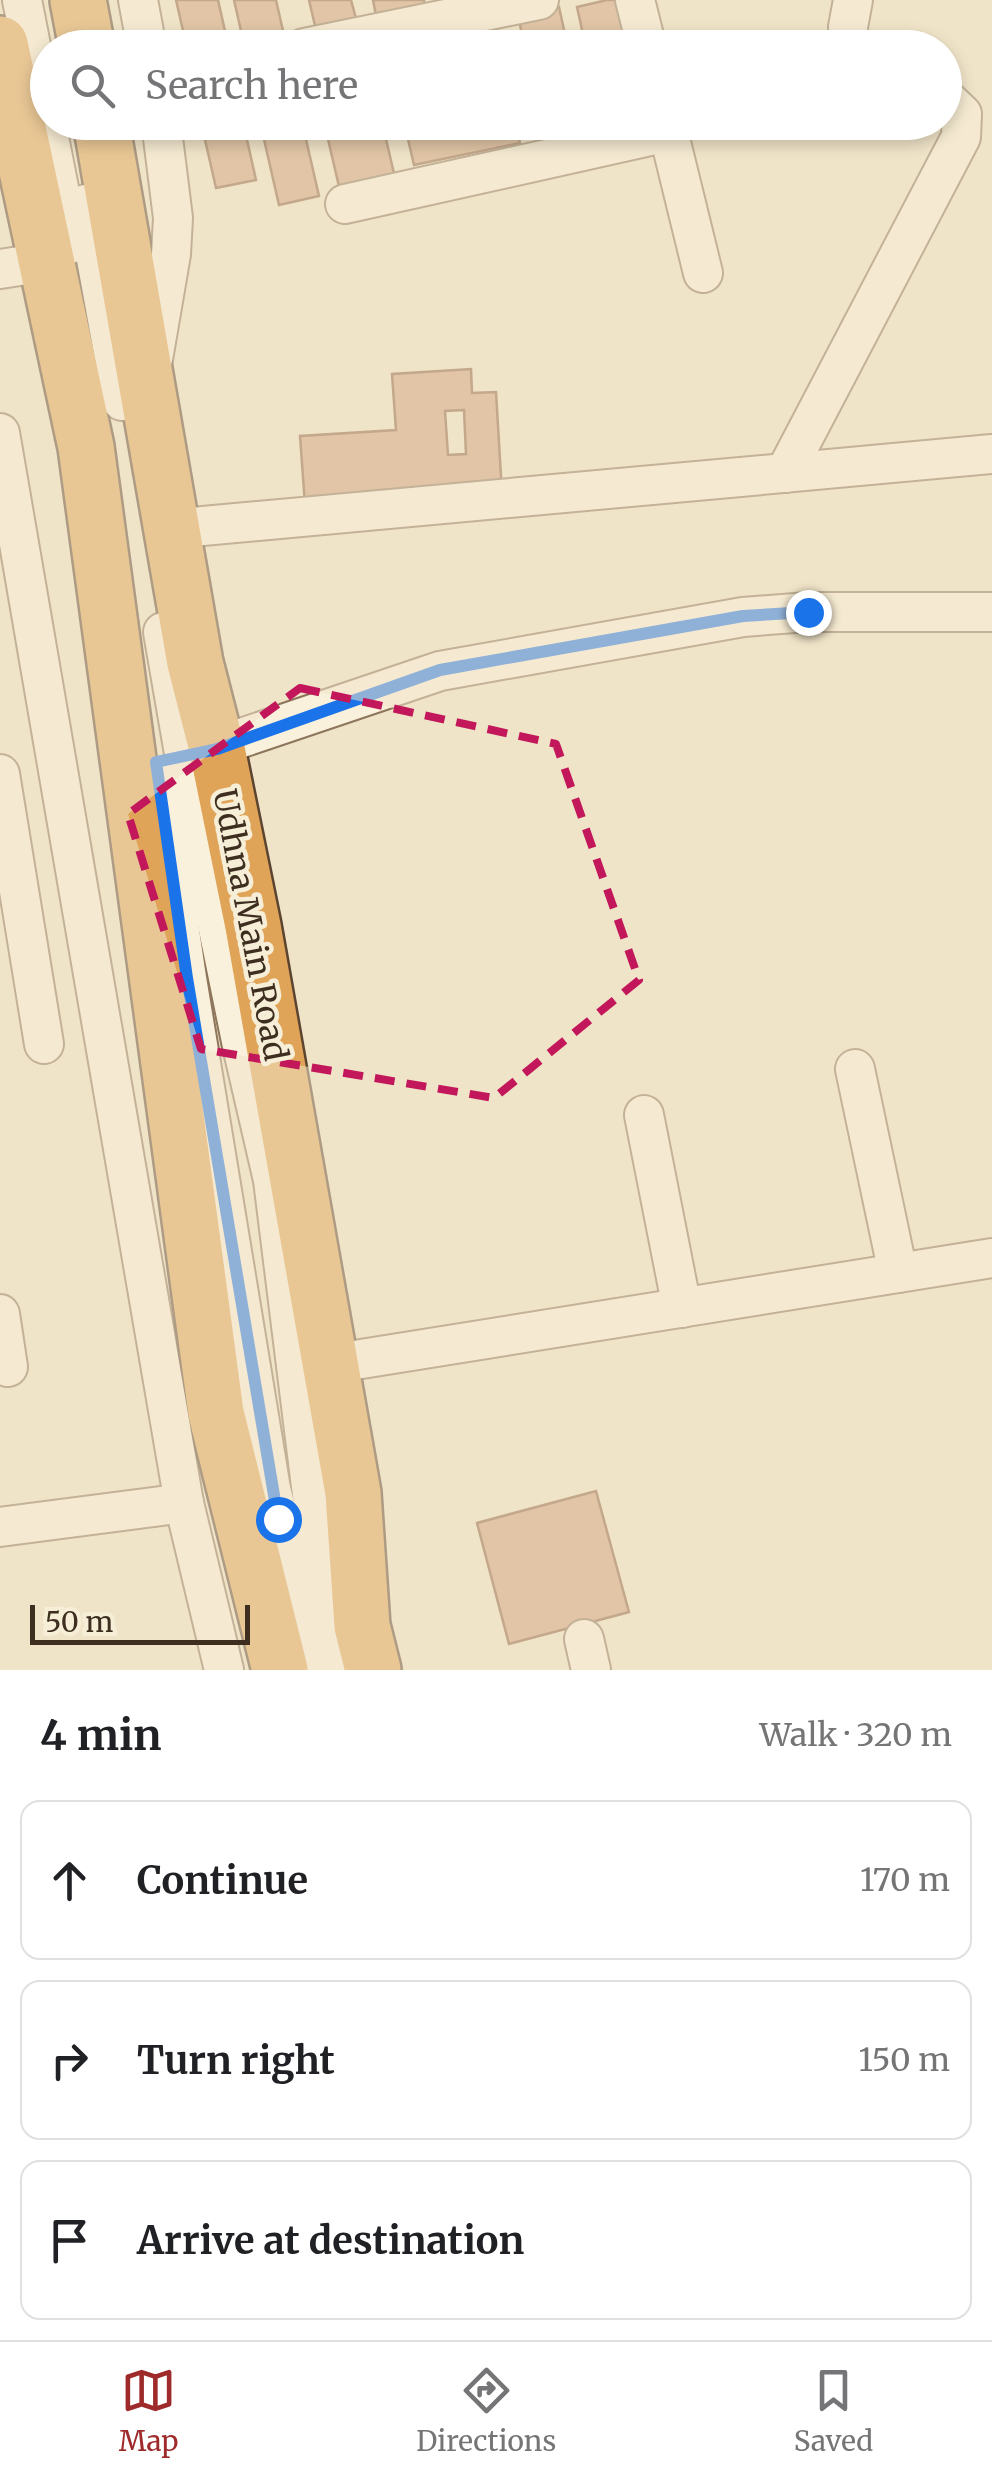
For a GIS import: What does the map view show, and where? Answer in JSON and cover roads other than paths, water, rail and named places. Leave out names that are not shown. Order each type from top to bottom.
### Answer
[{"type":"highway","points":[[78,0],[84,30]]},
{"type":"highway","points":[[0,44],[23,265],[86,448],[171,759],[216,1414],[280,1670]]},
{"type":"highway","name":"Udhna Main Road","points":[[104,140],[195,663],[171,759],[256,945],[356,1513],[366,1659]]},
{"type":"street","points":[[22,0],[30,41]]},
{"type":"street","points":[[51,0],[56,30]]},
{"type":"street","points":[[138,0],[143,30]]},
{"type":"street","points":[[392,30],[539,0]]},
{"type":"street","points":[[635,0],[642,30]]},
{"type":"street","points":[[848,30],[853,0]]},
{"type":"street","points":[[49,140],[171,759],[275,1192],[322,1566],[366,1659]]},
{"type":"street","points":[[75,140],[171,759],[190,994],[271,1489],[316,1670]]},
{"type":"street","points":[[148,386],[172,254],[173,218],[163,140]]},
{"type":"street","points":[[345,204],[613,140]]},
{"type":"street","points":[[670,140],[703,273]]},
{"type":"street","points":[[785,473],[959,140]]},
{"type":"street","points":[[0,434],[6,519],[184,1503],[224,1670]]},
{"type":"street","points":[[170,529],[992,454]]},
{"type":"street","points":[[171,759],[440,670],[743,616],[992,612]]},
{"type":"street","points":[[1,781],[15,958],[44,1044]]},
{"type":"street","points":[[856,1069],[898,1273]]},
{"type":"street","points":[[644,1115],[682,1308]]},
{"type":"street","points":[[330,1364],[992,1258]]},
{"type":"street","points":[[0,1314],[8,1367]]},
{"type":"street","points":[[0,1527],[184,1503]]}]
